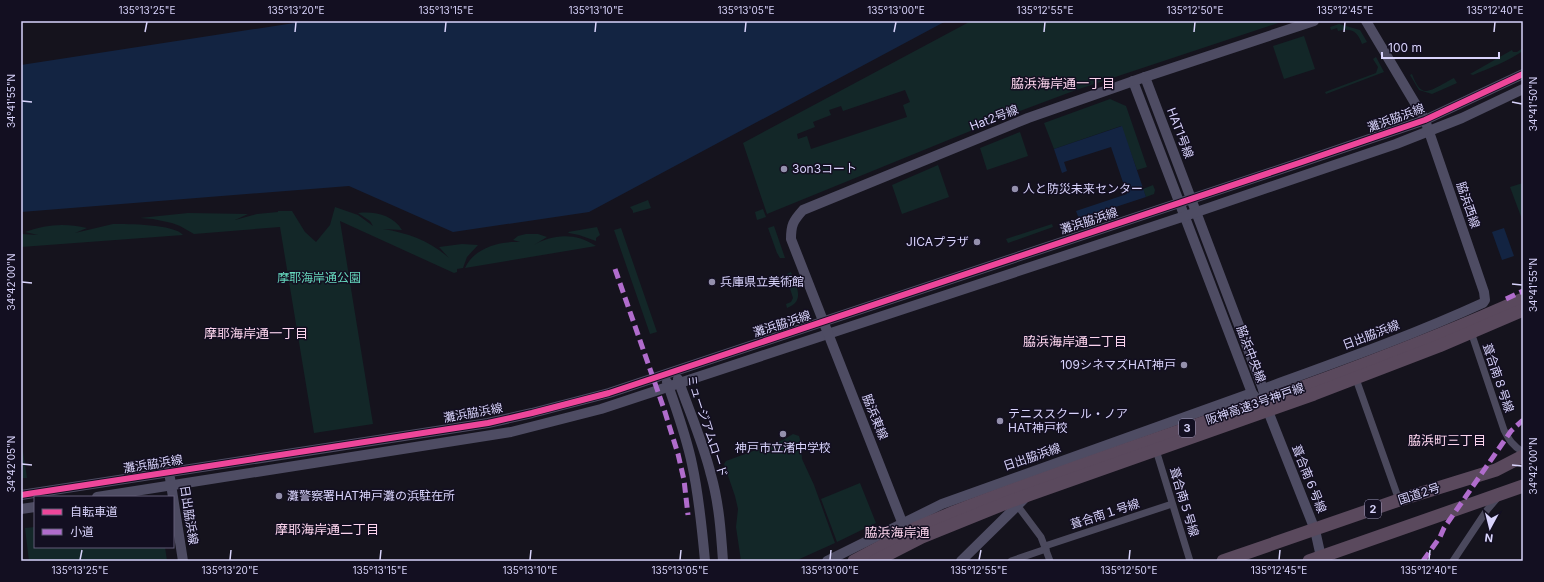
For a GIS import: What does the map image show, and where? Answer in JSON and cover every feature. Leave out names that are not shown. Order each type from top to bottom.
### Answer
[{"type":"highway","name":"阪神高速3号神戸線","points":[[854,561],[916,528],[954,512],[1333,377],[1427,340],[1523,299]]},
{"type":"highway","name":"阪神高速3号神戸線","points":[[875,561],[922,537],[998,506],[1314,394],[1439,346],[1523,309]]},
{"type":"highway","name":"国道2号","points":[[1223,561],[1399,500],[1496,470],[1523,456]]},
{"type":"highway","name":"2","points":[[1318,560],[1523,486]]},
{"type":"street","name":"Hat2号線","points":[[824,322],[791,239],[791,227],[795,218],[803,210],[1014,124],[1133,81],[1314,21]]},
{"type":"street","points":[[1366,21],[1425,120]]},
{"type":"street","name":"灘浜脇浜線","points":[[21,495],[488,423],[570,404],[665,375],[1425,120],[1523,74]]},
{"type":"street","name":"HAT1号線","points":[[1145,77],[1191,199]]},
{"type":"street","name":"HAT1号線","points":[[1133,81],[1180,202]]},
{"type":"street","name":"灘浜脇浜線","points":[[103,496],[511,432],[601,409],[669,388],[1185,216],[1396,144],[1462,118],[1523,89]]},
{"type":"street","name":"脇浜西線","points":[[1425,120],[1484,292],[1485,300]]},
{"type":"street","name":"脇浜中央線","points":[[1191,199],[1263,389],[1268,411]]},
{"type":"street","name":"脇浜中央線","points":[[1180,202],[1252,393],[1268,411]]},
{"type":"street","name":"日出脇浜線","points":[[1263,389],[1366,352],[1433,325],[1483,303],[1485,300]]},
{"type":"street","points":[[961,561],[1026,497],[1356,379],[1360,371],[1469,327],[1523,309]]},
{"type":"street","name":"脇浜東線","points":[[824,322],[902,522]]},
{"type":"street","name":"葺合南８号線","points":[[1469,327],[1504,430],[1508,439],[1515,447],[1523,452]]},
{"type":"street","name":"ミュージアムロード","points":[[675,371],[700,438],[712,476],[718,508],[723,561]]},
{"type":"street","name":"ミュージアムロード","points":[[665,375],[683,427],[692,463],[698,492],[705,561]]},
{"type":"street","points":[[1356,379],[1399,500]]},
{"type":"street","name":"日出脇浜線","points":[[827,561],[902,522],[942,504],[1252,393]]},
{"type":"street","name":"葺合南６号線","points":[[1268,411],[1315,530],[1318,560]]},
{"type":"street","name":"葺合南５号線","points":[[1156,450],[1190,561]]},
{"type":"street","name":"日出脇浜線","points":[[170,472],[173,496]]},
{"type":"street","points":[[1452,561],[1487,510],[1502,493]]},
{"type":"street","name":"日出脇浜線","points":[[174,504],[183,561]]},
{"type":"street","name":"葺合南１号線","points":[[1011,561],[1045,547],[1172,504]]},
{"type":"street","points":[[1017,505],[1041,537],[1050,561]]},
{"type":"street","points":[[21,509],[34,507]]},
{"type":"green space","points":[[971,21],[1284,21],[1076,90],[1012,114],[767,214],[743,143]],"holes":[[[905,90],[910,102],[903,105],[907,117],[811,149],[807,136],[798,139],[797,134],[815,127],[813,122],[831,115],[829,110],[841,106],[843,111]]]},
{"type":"green space","points":[[1339,24],[1360,30],[1367,42],[1362,44],[1359,36],[1351,30],[1338,31],[1337,28],[1331,30],[1330,27]]},
{"type":"green space","points":[[1304,36],[1315,69],[1284,79],[1273,46]]},
{"type":"green space","points":[[1523,48],[1523,51],[1505,61],[1473,75],[1470,74],[1512,50],[1513,52],[1517,52]]},
{"type":"green space","points":[[1376,57],[1384,72],[1326,94],[1325,92],[1376,73],[1378,67],[1373,59]]},
{"type":"green space","points":[[1412,74],[1419,87],[1425,91],[1429,91],[1454,78],[1457,83],[1432,94],[1419,90],[1410,75]]},
{"type":"green space","points":[[1110,99],[1126,106],[1147,167],[1137,170],[1121,126],[1054,149],[1044,123]]},
{"type":"green space","points":[[1020,132],[1028,156],[987,170],[980,148]]},
{"type":"green space","points":[[938,165],[949,197],[902,214],[892,185]]},
{"type":"green space","points":[[1523,183],[1523,222],[1510,187]]},
{"type":"green space","points":[[1153,185],[1155,190],[1154,194],[1146,197],[1143,189]]},
{"type":"green space","points":[[648,200],[651,208],[633,213],[630,207]]},
{"type":"green space","name":"摩耶海岸通公園","points":[[335,207],[358,215],[373,226],[370,221],[358,213],[383,215],[394,221],[402,230],[383,229],[410,235],[426,242],[449,258],[439,247],[462,244],[478,245],[467,257],[463,268],[457,269],[457,272],[454,273],[340,221],[373,424],[314,433],[280,227],[194,234],[172,223],[140,218],[188,213],[248,214],[235,220],[257,214],[292,211],[305,232],[316,242],[330,225]]},
{"type":"green space","points":[[763,209],[766,217],[757,220],[755,212]]},
{"type":"green space","points":[[113,224],[161,227],[178,231],[183,235],[21,247],[21,234],[38,235],[25,232],[41,227],[71,225],[87,228],[75,233]]},
{"type":"green space","points":[[1052,224],[1053,227],[1008,243],[1006,239]]},
{"type":"green space","points":[[774,226],[785,258],[780,258],[777,253],[768,228]]},
{"type":"green space","points":[[597,227],[600,235],[596,238],[596,241],[568,232]]},
{"type":"green space","points":[[621,228],[657,332],[650,334],[614,230]]},
{"type":"green space","points":[[538,234],[547,237],[532,246],[547,239],[564,236],[580,238],[596,246],[465,268],[474,255],[488,247],[504,243],[520,242],[513,240],[518,236]]},
{"type":"green space","points":[[791,272],[797,288],[798,297],[793,305],[787,308],[786,304],[791,302],[793,298],[786,276]]},
{"type":"green space","points":[[793,434],[799,436],[802,459],[814,485],[835,543],[795,561],[741,561],[736,527],[738,509],[724,464],[726,461],[783,440]]},
{"type":"green space","points":[[21,438],[27,478],[21,478]]},
{"type":"green space","points":[[860,483],[876,523],[837,542],[821,499]]},
{"type":"green space","points":[[34,527],[34,548],[165,548],[167,561],[29,561],[25,528]]},
{"type":"water","points":[[307,21],[946,21],[589,212],[453,232],[349,186],[21,212],[21,65]]},
{"type":"water","points":[[1122,126],[1146,197],[1079,219],[1076,211],[1127,194],[1111,147],[1064,162],[1067,171],[1062,173],[1054,149]]},
{"type":"water","points":[[1504,228],[1514,256],[1502,260],[1492,232]]},
{"type":"marked path","points":[[615,269],[664,409],[678,454],[684,480],[688,515]]},
{"type":"marked path","points":[[1506,299],[1523,291]]},
{"type":"marked path","points":[[1423,561],[1511,431],[1523,420]]},
{"type":"cycle path","points":[[21,495],[488,423],[609,393],[1425,120],[1523,74]]},
{"type":"place","name":"3on3コート","points":[[784,169]]},
{"type":"place","name":"人と防災未来センター","points":[[1015,189]]},
{"type":"place","name":"JICAプラザ","points":[[977,242]]},
{"type":"place","name":"兵庫県立美術館","points":[[712,282]]},
{"type":"place","name":"109シネマズHAT神戸","points":[[1184,365]]},
{"type":"place","name":"テニススクール・ノア HAT神戸校","points":[[1000,421]]},
{"type":"place","name":"神戸市立渚中学校","points":[[783,434]]},
{"type":"place","name":"灘警察署HAT神戸灘の浜駐在所","points":[[279,496]]},
{"type":"district","name":"脇浜海岸通一丁目","points":[[1063,83]]},
{"type":"district","name":"摩耶海岸通一丁目","points":[[256,333]]},
{"type":"district","name":"脇浜海岸通二丁目","points":[[1075,341]]},
{"type":"district","name":"脇浜町三丁目","points":[[1447,440]]},
{"type":"district","name":"摩耶海岸通二丁目","points":[[327,529]]},
{"type":"district","name":"脇浜海岸通","points":[[897,532]]}]
